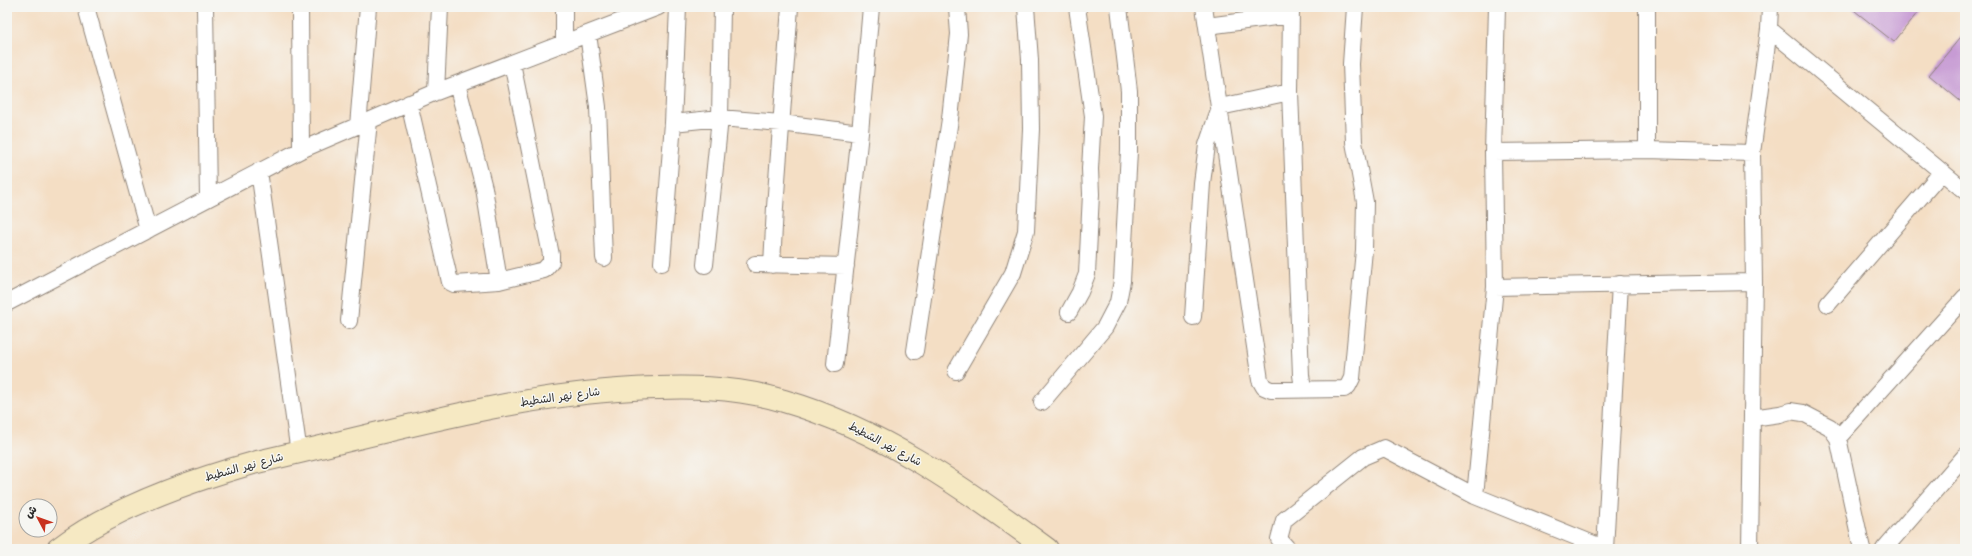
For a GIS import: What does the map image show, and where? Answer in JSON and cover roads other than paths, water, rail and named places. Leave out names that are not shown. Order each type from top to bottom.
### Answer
[{"type":"main road","name":"شارع نهر الشطيط","points":[[58,549],[113,516],[184,485],[227,470],[485,409],[566,395],[671,386],[709,387],[739,390],[769,397],[805,407],[868,434],[957,485],[1047,549]]},
{"type":"street","points":[[86,7],[148,230]]},
{"type":"street","points":[[205,7],[208,197]]},
{"type":"street","points":[[300,7],[301,150]]},
{"type":"street","points":[[349,321],[363,123],[368,7]]},
{"type":"street","points":[[436,92],[440,7]]},
{"type":"street","points":[[564,7],[564,43]]},
{"type":"street","points":[[7,303],[148,230],[208,197],[301,150],[436,92],[658,7]]},
{"type":"street","points":[[662,263],[673,123],[678,7]]},
{"type":"street","points":[[705,265],[720,118],[722,7]]},
{"type":"street","points":[[772,264],[790,7]]},
{"type":"street","points":[[835,364],[860,133],[871,7]]},
{"type":"street","points":[[914,351],[950,119],[959,34],[957,7]]},
{"type":"street","points":[[956,371],[1013,273],[1026,231],[1031,129],[1030,60],[1026,7]]},
{"type":"street","points":[[1069,312],[1080,292],[1087,274],[1091,194],[1090,169],[1093,116],[1077,7]]},
{"type":"street","points":[[1042,402],[1105,327],[1118,302],[1122,281],[1129,151],[1129,106],[1119,7]]},
{"type":"street","points":[[1204,7],[1260,380],[1264,387],[1271,390],[1303,388],[1344,389],[1348,386],[1352,378],[1364,250],[1365,202],[1354,142],[1351,64],[1355,7]]},
{"type":"street","points":[[1475,496],[1495,287],[1493,152],[1497,7]]},
{"type":"street","points":[[1647,7],[1647,150]]},
{"type":"street","points":[[1750,549],[1754,282],[1752,153],[1769,29],[1770,7]]},
{"type":"street","points":[[1207,26],[1291,11],[1290,92],[1301,374],[1303,388]]},
{"type":"street","points":[[1769,29],[1965,191]]},
{"type":"street","points":[[588,34],[598,107],[604,258]]},
{"type":"street","points":[[410,103],[450,282],[454,284],[499,280],[544,270],[551,262],[512,63]]},
{"type":"street","points":[[457,84],[484,188],[499,280]]},
{"type":"street","points":[[1220,107],[1290,92]]},
{"type":"street","points":[[1193,317],[1205,161],[1207,146],[1220,107]]},
{"type":"street","points":[[673,123],[720,118],[781,123],[860,133]]},
{"type":"street","points":[[1493,152],[1647,150],[1752,153]]},
{"type":"street","points":[[259,171],[299,453]]},
{"type":"street","points":[[1828,304],[1942,172]]},
{"type":"street","points":[[755,264],[846,266]]},
{"type":"street","points":[[1495,287],[1754,282]]},
{"type":"street","points":[[1288,549],[1279,539],[1284,520],[1363,457],[1384,448],[1475,496],[1606,549],[1620,284]]},
{"type":"street","points":[[1838,438],[1965,297]]},
{"type":"street","points":[[1752,418],[1790,411],[1803,413],[1830,427],[1838,438],[1862,549]]},
{"type":"street","points":[[1884,549],[1965,456]]}]
